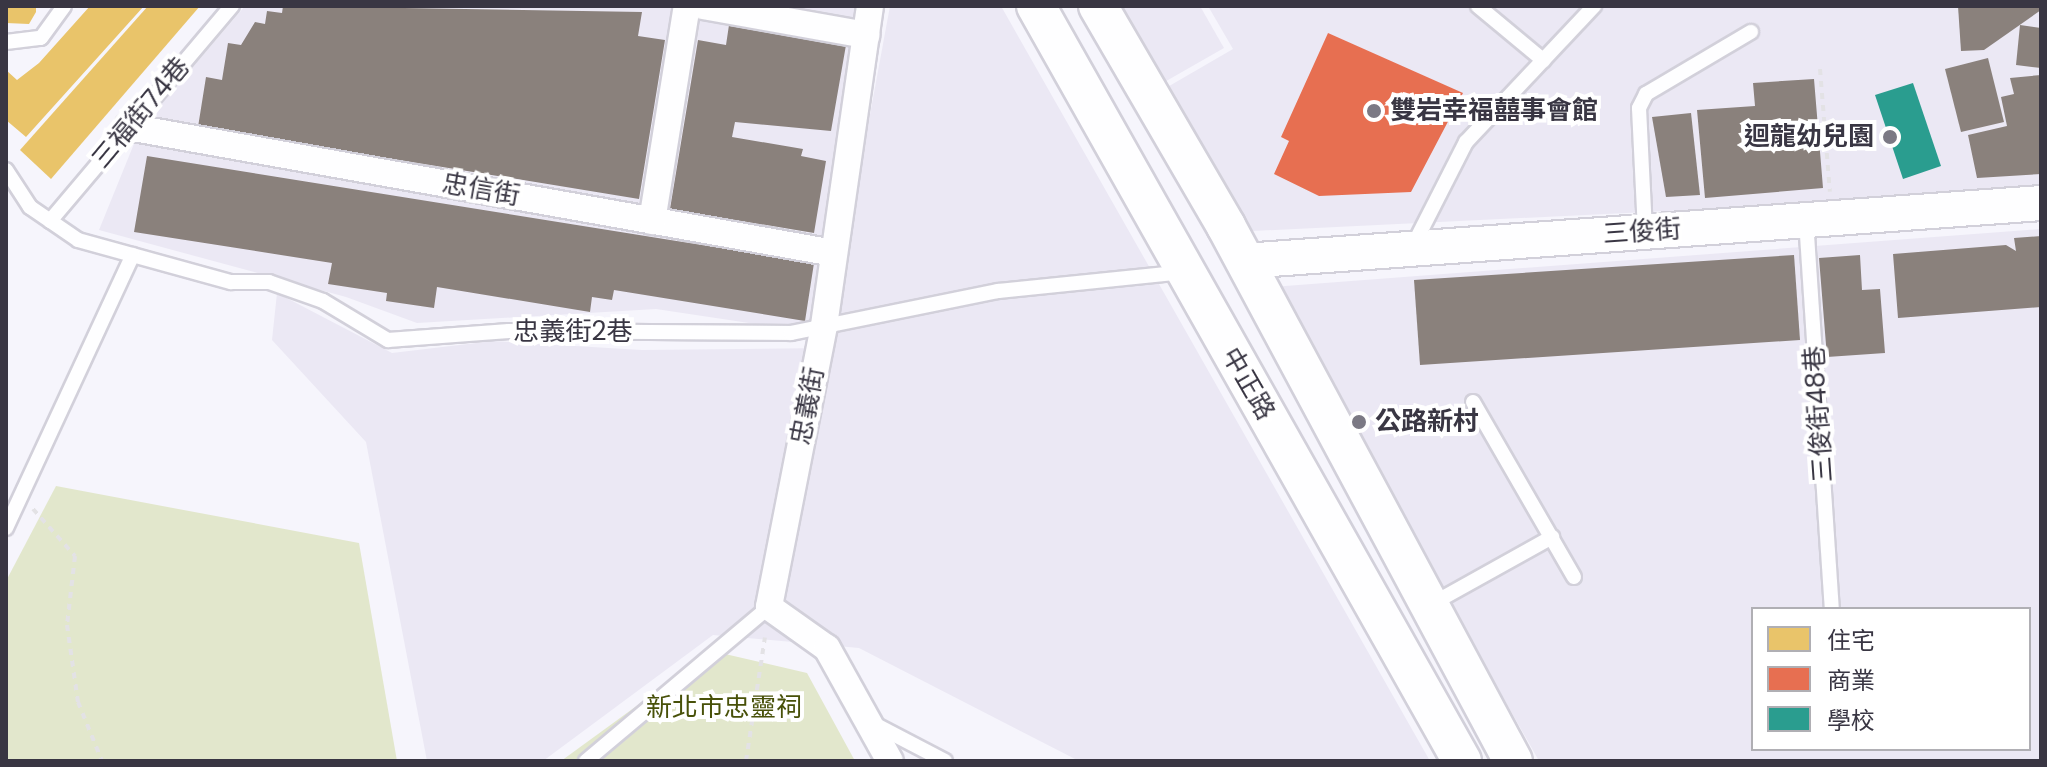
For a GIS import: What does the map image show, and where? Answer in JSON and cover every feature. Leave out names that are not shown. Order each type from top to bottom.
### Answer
[{"type":"main road","name":"中正路","points":[[1036,6],[1462,761]]},
{"type":"main road","name":"中正路","points":[[1098,6],[1244,261],[1426,607],[1513,761]]},
{"type":"main road","points":[[1184,272],[1244,261]]},
{"type":"street","points":[[652,221],[687,6]]},
{"type":"street","points":[[703,6],[866,35]]},
{"type":"street","name":"忠義街","points":[[769,607],[824,326],[870,6]]},
{"type":"street","name":"忠信街","points":[[128,127],[834,253]]},
{"type":"street","name":"三俊街","points":[[1244,261],[2041,203]]},
{"type":"street","points":[[769,607],[827,648],[890,761]]},
{"type":"lane","points":[[6,42],[41,38],[64,6]]},
{"type":"lane","name":"三福街74巷","points":[[50,221],[232,6]]},
{"type":"lane","points":[[1478,6],[1543,60]]},
{"type":"lane","points":[[1412,248],[1466,142],[1594,6]]},
{"type":"lane","points":[[1645,231],[1639,108],[1646,94],[1751,32]]},
{"type":"lane","name":"忠義街2巷","points":[[6,170],[30,207],[78,240],[231,282],[269,282],[323,301],[388,340],[559,330],[712,337],[824,326],[998,291],[1184,272]]},
{"type":"lane","name":"三俊街48巷","points":[[1819,219],[1832,607]]},
{"type":"lane","points":[[6,528],[133,255]]},
{"type":"lane","points":[[1473,402],[1574,577]]},
{"type":"lane","points":[[1426,607],[1552,537]]},
{"type":"lane","points":[[586,761],[769,607]]},
{"type":"lane","points":[[867,720],[945,761]]},
{"type":"path","points":[[1819,219],[1820,69]]},
{"type":"path","points":[[21,496],[75,556],[67,625],[78,702],[102,761]]},
{"type":"path","points":[[746,761],[769,607]]},
{"type":"shaded area","points":[[245,6],[859,6],[814,322],[769,326],[656,309],[417,323],[346,297],[99,230],[140,129]]},
{"type":"shaded area","points":[[890,6],[1001,6],[1430,761],[1079,761],[859,648],[713,635],[543,761],[427,761],[366,442],[272,340],[277,293],[392,353],[493,341],[642,350],[827,348]]},
{"type":"shaded area","points":[[1106,6],[1200,6],[1224,48],[1154,88]]},
{"type":"shaded area","points":[[1208,6],[2041,6],[2041,193],[1232,232],[1152,96],[1233,49]]},
{"type":"shaded area","points":[[2041,229],[2041,761],[1539,761],[1272,287]]},
{"type":"green space","points":[[56,486],[359,543],[397,761],[6,761],[6,581]]},
{"type":"green space","name":"新北市忠靈祠","points":[[712,651],[807,673],[855,761],[561,761]]},
{"type":"building: 住宅","points":[[6,6],[36,6],[36,12],[29,24],[6,23]]},
{"type":"building: 住宅","points":[[90,6],[144,6],[26,137],[6,120],[6,70],[17,80],[39,63]]},
{"type":"building: 住宅","points":[[148,6],[200,6],[51,179],[20,150]]},
{"type":"building: 商業","name":"雙岩幸福囍事會館","points":[[1328,33],[1463,93],[1411,192],[1319,196],[1274,174],[1289,141],[1281,137]]},
{"type":"building: 學校","points":[[1913,83],[1941,166],[1903,179],[1875,95]]},
{"type":"building: 工業","points":[[283,6],[642,12],[638,36],[665,40],[639,199],[198,127],[206,77],[222,80],[228,43],[241,45],[255,22],[265,24],[267,11],[282,13]]},
{"type":"building: 工業","points":[[1958,6],[2041,6],[2041,10],[1984,50],[1961,51]]},
{"type":"building: 工業","points":[[729,25],[846,45],[831,131],[735,122],[732,137],[803,149],[801,156],[826,161],[814,233],[670,209],[698,40],[726,45]]},
{"type":"building: 工業","points":[[2020,25],[2041,28],[2041,68],[2016,65]]},
{"type":"building: 工業","points":[[1988,58],[2004,122],[1961,132],[1945,69]]},
{"type":"building: 工業","points":[[2041,75],[2041,174],[1977,178],[1968,135],[2007,126],[2001,97],[2014,94],[2010,78]]},
{"type":"building: 工業","points":[[1814,79],[1823,188],[1705,198],[1697,110],[1755,106],[1753,83]]},
{"type":"building: 工業","points":[[1691,113],[1700,195],[1666,197],[1652,117]]},
{"type":"building: 工業","points":[[147,156],[814,263],[805,321],[614,290],[612,300],[592,297],[590,312],[437,287],[434,308],[386,301],[387,293],[328,284],[332,263],[134,232]]},
{"type":"building: 工業","points":[[2041,236],[2041,307],[1898,318],[1893,254],[2006,245],[2016,251],[2014,238]]},
{"type":"building: 工業","points":[[1794,255],[1800,340],[1420,365],[1414,280]]},
{"type":"building: 工業","points":[[1860,255],[1862,290],[1880,289],[1885,353],[1827,357],[1819,258]]},
{"type":"place","name":"雙岩幸福囍事會館","points":[[1374,111]]},
{"type":"place","name":"迴龍幼兒園","points":[[1890,137]]},
{"type":"place","name":"公路新村","points":[[1359,422]]}]
